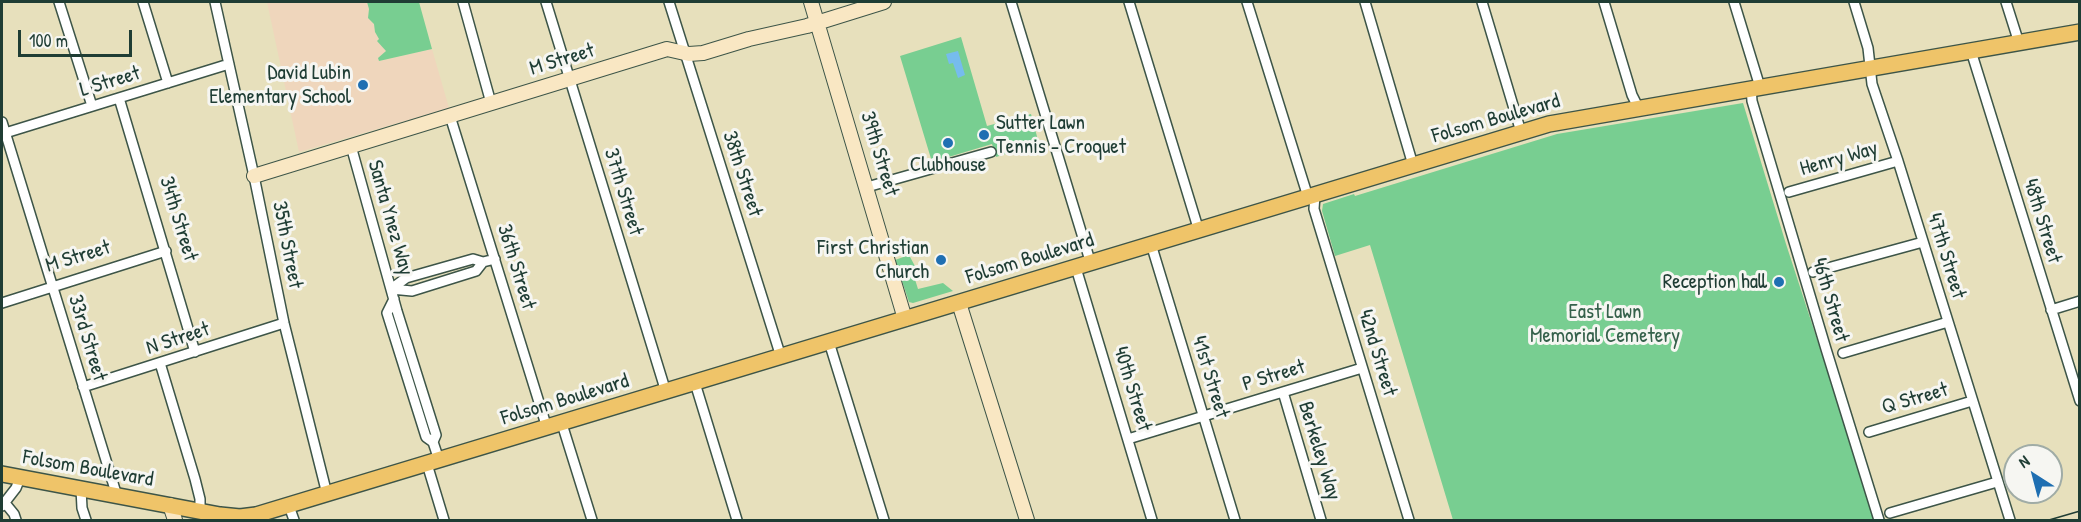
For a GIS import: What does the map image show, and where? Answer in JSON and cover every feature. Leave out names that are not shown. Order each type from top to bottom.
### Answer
[{"type":"main road","name":"Folsom Boulevard","points":[[2,474],[220,515],[248,517],[292,513],[327,494],[1521,132],[1567,120],[1638,107],[2079,32]]},
{"type":"street","points":[[59,2],[92,106]]},
{"type":"street","points":[[143,2],[168,83]]},
{"type":"street","name":"35th Street","points":[[215,2],[284,323],[327,494]]},
{"type":"street","points":[[463,2],[491,103]]},
{"type":"street","name":"37th Street","points":[[546,2],[666,392]]},
{"type":"street","name":"38th Street","points":[[669,2],[781,357]]},
{"type":"street","name":"39th Street","points":[[811,2],[905,319]]},
{"type":"street","name":"M Street","points":[[254,176],[667,49],[703,53],[749,39],[818,23],[884,2]]},
{"type":"street","name":"40th Street","points":[[1011,2],[1084,266],[1128,439],[1152,520]]},
{"type":"street","points":[[1129,2],[1199,231]]},
{"type":"street","name":"42nd Street","points":[[1247,2],[1311,196],[1408,520]]},
{"type":"street","points":[[1365,2],[1413,165]]},
{"type":"street","points":[[1482,2],[1521,132]]},
{"type":"street","points":[[1604,2],[1632,95],[1638,107]]},
{"type":"street","name":"46th Street","points":[[1734,2],[1755,87],[1752,101],[1879,520]]},
{"type":"street","name":"47th Street","points":[[1854,2],[1868,48],[1872,84],[2010,520]]},
{"type":"street","points":[[2006,2],[2019,43]]},
{"type":"street","name":"48th Street","points":[[1971,51],[2079,401]]},
{"type":"street","name":"L Street","points":[[3,134],[229,64]]},
{"type":"street","name":"34th Street","points":[[119,98],[195,352]]},
{"type":"street","name":"36th Street","points":[[450,116],[495,259],[554,426],[592,520]]},
{"type":"street","name":"33rd Street","points":[[2,122],[3,134],[117,496]]},
{"type":"street","name":"Santa Ynez Way","points":[[351,146],[392,289],[394,299],[387,313],[416,394],[426,437],[433,442],[433,462],[444,520]]},
{"type":"street","points":[[867,187],[991,152]]},
{"type":"street","name":"Henry Way","points":[[1789,192],[1898,161]]},
{"type":"street","points":[[1813,273],[1923,242]]},
{"type":"street","name":"41st Street","points":[[1151,244],[1235,520]]},
{"type":"street","name":"M Street","points":[[2,303],[166,251]]},
{"type":"street","points":[[392,289],[406,278],[473,259],[483,262],[495,259]]},
{"type":"street","points":[[2051,310],[2079,301]]},
{"type":"street","points":[[959,303],[1027,520]]},
{"type":"street","points":[[1843,353],[1948,322]]},
{"type":"street","name":"N Street","points":[[83,387],[284,323]]},
{"type":"street","points":[[829,342],[884,520]]},
{"type":"street","points":[[160,363],[200,500],[200,510],[186,520]]},
{"type":"street","name":"P Street","points":[[1128,439],[1362,368]]},
{"type":"street","points":[[694,383],[737,520]]},
{"type":"street","name":"Berkeley Way","points":[[1283,392],[1322,520]]},
{"type":"street","name":"Q Street","points":[[1869,432],[1972,401]]},
{"type":"street","points":[[16,520],[14,514],[3,505],[16,489],[20,478]]},
{"type":"street","points":[[1890,513],[1997,482]]},
{"type":"street","points":[[81,489],[82,507],[86,520]]},
{"type":"street","points":[[170,505],[175,520]]},
{"type":"shaded area","name":"David Lubin Elementary School","points":[[267,2],[367,2],[368,18],[374,24],[375,32],[386,51],[378,58],[379,61],[432,49],[449,108],[299,152]]},
{"type":"green space","points":[[367,2],[419,2],[432,49],[379,61],[378,58],[386,51],[377,41],[379,39],[374,24],[368,18]]},
{"type":"green space","points":[[961,37],[987,126],[1031,114],[1039,144],[996,157],[992,144],[932,162],[900,56]]},
{"type":"green space","name":"East Lawn Memorial Cemetery","points":[[1743,103],[1856,459],[1880,520],[1453,520],[1370,245],[1335,256],[1322,211],[1323,204],[1557,134]]},
{"type":"green space","points":[[909,255],[916,268],[912,270],[918,289],[943,283],[953,291],[913,303],[909,302],[895,260]]},
{"type":"water","points":[[958,51],[965,75],[958,78],[953,63],[949,64],[946,54]]},
{"type":"tram line","points":[[2049,520],[2080,511]]},
{"type":"place","name":"David Lubin Elementary School","points":[[363,85]]},
{"type":"place","name":"Sutter Lawn Tennis - Croquet","points":[[984,135]]},
{"type":"place","name":"Clubhouse","points":[[948,143]]},
{"type":"place","name":"First Christian Church","points":[[941,260]]},
{"type":"place","name":"Reception hall","points":[[1779,282]]}]
